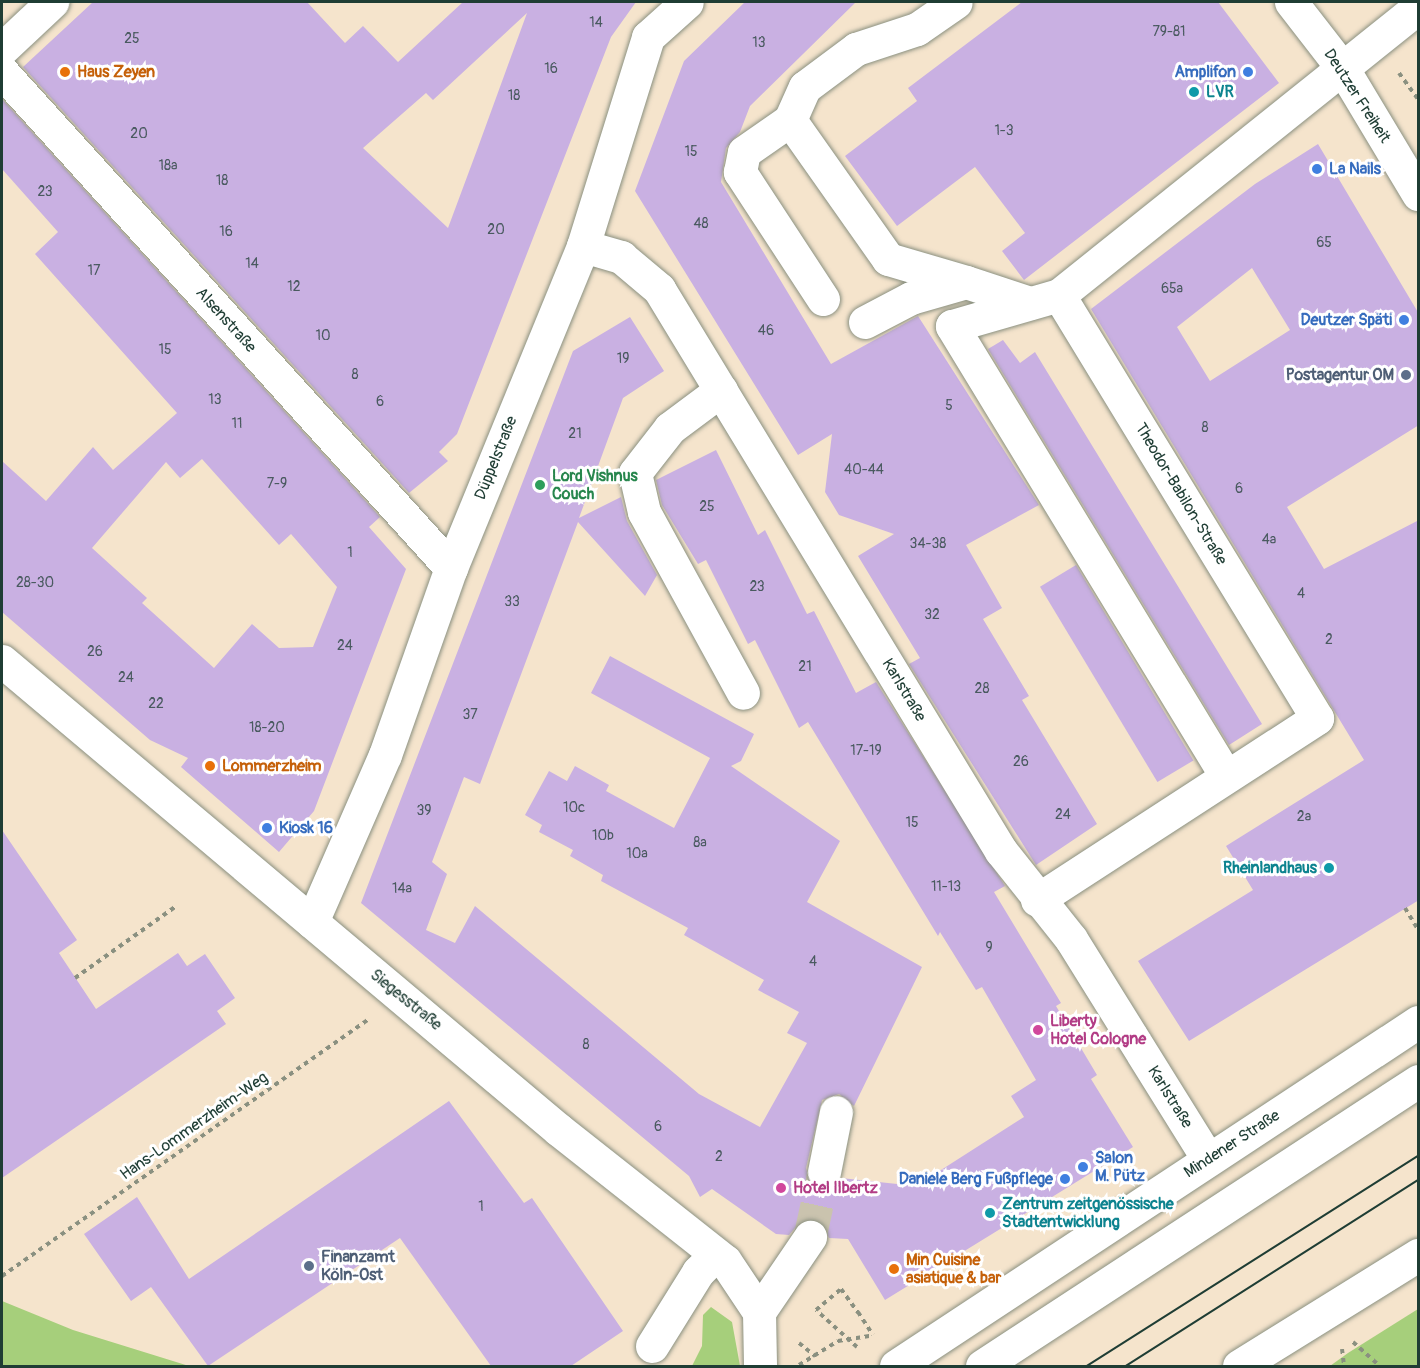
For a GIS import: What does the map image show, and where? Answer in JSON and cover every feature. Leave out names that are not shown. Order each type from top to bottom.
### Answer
[{"type":"street","points":[[2,49],[52,2]]},
{"type":"street","name":"Düppelstraße","points":[[312,922],[385,755],[451,568],[583,246],[648,37],[687,2]]},
{"type":"street","points":[[823,299],[741,172],[744,152],[790,120],[805,87],[856,49],[916,29],[956,2]]},
{"type":"street","name":"Deutzer Freiheit","points":[[1292,2],[1343,69],[1419,194]]},
{"type":"street","points":[[1226,777],[952,326],[1044,299],[1343,69],[1419,7]]},
{"type":"street","name":"Alsenstraße","points":[[2,72],[451,568]]},
{"type":"street","points":[[790,120],[888,259],[966,282],[1044,299]]},
{"type":"street","name":"Karlstraße","points":[[583,246],[621,257],[659,289],[1001,851],[1037,900],[1071,939],[1209,1159]]},
{"type":"street","points":[[865,322],[911,298],[966,282]]},
{"type":"street","name":"Theodor-Babilon-Straße","points":[[1037,900],[1317,718],[1044,299]]},
{"type":"street","points":[[721,390],[670,428],[635,473],[644,512],[743,693]]},
{"type":"street","name":"Siegesstraße","points":[[2,661],[400,996],[716,1254],[759,1312]]},
{"type":"street","name":"Mindener Straße","points":[[896,1366],[1419,1022]]},
{"type":"street","points":[[982,1366],[1419,1081]]},
{"type":"street","points":[[824,1172],[836,1112]]},
{"type":"street","points":[[760,1366],[759,1312],[810,1237]]},
{"type":"street","points":[[652,1346],[698,1272],[716,1254]]},
{"type":"street","points":[[1239,1366],[1419,1255]]},
{"type":"path","points":[[75,978],[176,907]]},
{"type":"path","points":[[1405,908],[1419,930]]},
{"type":"path","name":"Hans-Lommerzheim-Weg","points":[[2,1276],[400,996]]},
{"type":"path","points":[[795,1366],[838,1341],[874,1336],[841,1289],[816,1310],[857,1347]]},
{"type":"path","points":[[1348,1337],[1380,1366]]},
{"type":"path","points":[[1341,1343],[1344,1366]]},
{"type":"green space","points":[[2,1301],[73,1330],[189,1366],[2,1366]]},
{"type":"green space","points":[[711,1307],[732,1322],[740,1366],[692,1366],[702,1346],[703,1315]]},
{"type":"green space","points":[[1418,1309],[1418,1366],[1330,1366],[1348,1353]]},
{"type":"building","points":[[93,2],[307,2],[345,43],[363,26],[398,62],[463,2],[636,2],[611,37],[457,434],[439,452],[448,461],[409,493],[23,67]],"holes":[[[527,13],[448,228],[363,148],[426,93],[433,100]]]},
{"type":"building","points":[[745,2],[856,2],[750,106],[740,132],[726,148],[721,182],[831,364],[918,316],[1039,505],[966,545],[1002,608],[983,619],[1029,696],[1022,700],[1097,824],[1036,865],[909,664],[920,658],[858,556],[894,534],[839,515],[825,492],[832,434],[798,455],[635,191],[684,61]]},
{"type":"building","points":[[1022,2],[1218,2],[1279,83],[1024,280],[1002,251],[1025,233],[975,167],[897,226],[845,156],[917,101],[908,88]]},
{"type":"building","points":[[2,99],[380,517],[369,527],[406,569],[314,811],[279,852],[181,767],[188,758],[150,740],[2,612],[2,461],[46,501],[93,447],[113,470],[177,413],[35,254],[58,232],[2,169]],"holes":[[[202,459],[279,545],[291,534],[337,587],[313,647],[279,648],[252,624],[214,668],[142,603],[147,598],[92,548],[166,462],[180,478]]]},
{"type":"building","points":[[1318,144],[1419,314],[1419,425],[1287,507],[1324,569],[1419,520],[1419,900],[1189,1041],[1138,961],[1253,890],[1226,846],[1364,760],[1091,309],[1255,184]],"holes":[[[1252,268],[1290,330],[1210,381],[1177,327]]]},
{"type":"building","points":[[630,317],[664,371],[623,398],[579,518],[621,497],[627,521],[657,575],[645,596],[578,522],[480,784],[464,777],[432,862],[447,874],[426,930],[455,943],[475,906],[699,1094],[760,1127],[807,1043],[787,1033],[799,1012],[758,990],[764,980],[684,935],[688,928],[601,881],[603,875],[570,856],[573,850],[539,832],[542,825],[525,815],[549,771],[567,781],[575,766],[609,785],[606,791],[674,828],[710,758],[591,693],[610,656],[754,734],[741,761],[731,766],[840,841],[807,902],[922,967],[854,1106],[839,1094],[822,1100],[806,1168],[811,1186],[829,1190],[841,1178],[916,1186],[1024,1117],[1011,1096],[1036,1080],[982,987],[976,990],[940,932],[938,936],[808,722],[799,728],[755,640],[748,644],[706,560],[698,564],[662,505],[656,480],[716,450],[758,535],[765,530],[807,614],[814,611],[856,693],[876,682],[1005,886],[994,892],[1061,1003],[1056,1006],[1097,1075],[1091,1079],[1133,1147],[885,1300],[848,1239],[829,1238],[820,1221],[802,1220],[789,1235],[776,1234],[712,1189],[700,1197],[689,1176],[361,903],[573,351]]},
{"type":"building","points":[[1003,340],[1020,363],[1035,352],[1262,724],[1229,745],[988,349]]},
{"type":"building","points":[[1076,565],[1193,760],[1157,782],[1040,587]]},
{"type":"building","points":[[2,830],[77,940],[59,953],[96,1009],[178,953],[187,966],[205,954],[235,998],[217,1011],[226,1024],[2,1178]]},
{"type":"building","points":[[449,1101],[524,1203],[532,1198],[623,1331],[571,1366],[491,1366],[400,1238],[208,1366],[151,1287],[131,1301],[84,1234],[137,1197],[189,1279]]},
{"type":"tunnel","points":[[810,1237],[824,1172]]},
{"type":"tram line","points":[[1087,1366],[1418,1156]]},
{"type":"tram line","points":[[1126,1366],[1418,1180]]},
{"type":"place","name":"Haus Zeyen","points":[[65,72]]},
{"type":"place","name":"Amplifon","points":[[1248,72]]},
{"type":"place","name":"LVR","points":[[1194,92]]},
{"type":"place","name":"La Nails","points":[[1317,169]]},
{"type":"place","name":"Deutzer Späti","points":[[1404,320]]},
{"type":"place","name":"Postagentur OM","points":[[1406,375]]},
{"type":"place","name":"Lord Vishnus Couch","points":[[540,485]]},
{"type":"place","name":"Lommerzheim","points":[[210,766]]},
{"type":"place","name":"Kiosk 16","points":[[267,828]]},
{"type":"place","name":"Rheinlandhaus","points":[[1329,868]]},
{"type":"place","name":"Liberty Hotel Cologne","points":[[1038,1030]]},
{"type":"place","name":"Salon M. Pütz","points":[[1083,1167]]},
{"type":"place","name":"Daniele Berg Fußpflege","points":[[1065,1179]]},
{"type":"place","name":"Hotel Ilbertz","points":[[781,1188]]},
{"type":"place","name":"Zentrum zeitgenössische Stadtentwicklung","points":[[990,1213]]},
{"type":"place","name":"Finanzamt Köln-Ost","points":[[309,1266]]},
{"type":"place","name":"Min Cuisine asiatique & bar","points":[[894,1269]]}]
